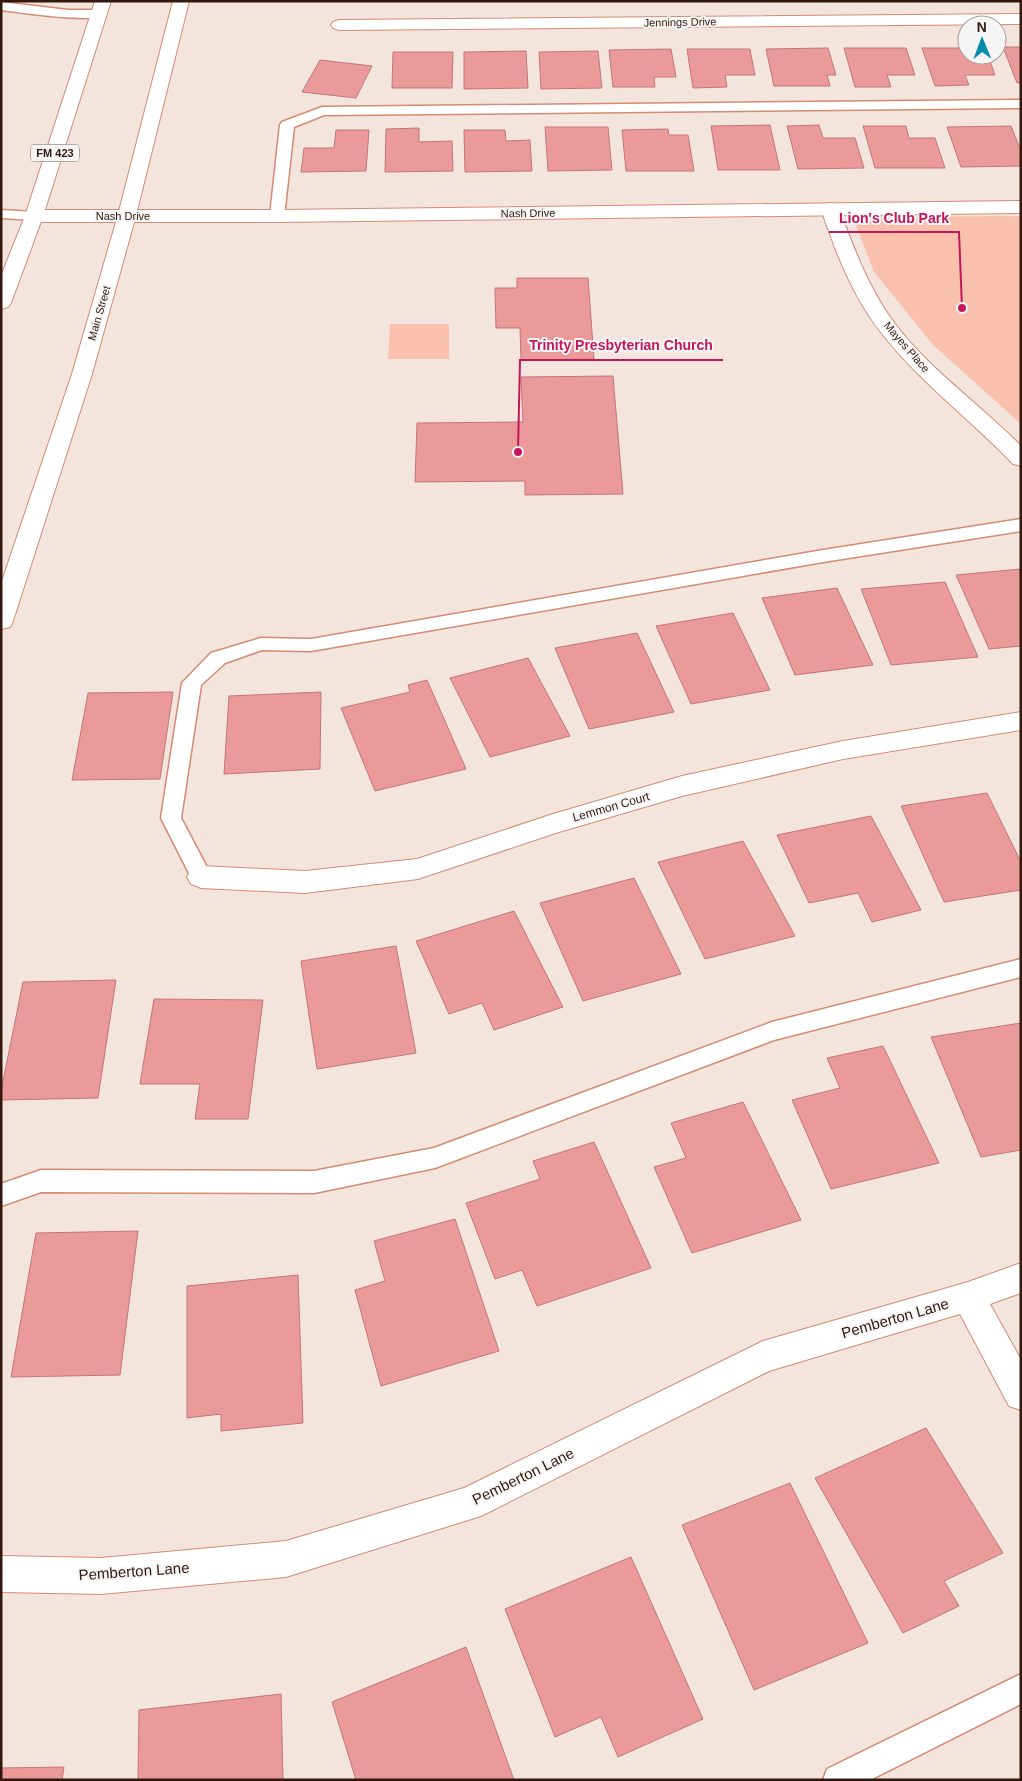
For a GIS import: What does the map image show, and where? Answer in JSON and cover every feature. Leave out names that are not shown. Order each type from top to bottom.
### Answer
[{"type":"street","name":"Main Street","points":[[1,621],[82,374],[126,216],[181,1]]},
{"type":"street","points":[[938,1],[945,20]]},
{"type":"street","name":"FM 423","points":[[1,303],[34,216],[101,8]]},
{"type":"street","name":"Jennings Drive","points":[[339,26],[1021,19]]},
{"type":"street","name":"Nash Drive","points":[[34,216],[277,216],[1021,207]]},
{"type":"street","name":"Mayes Place","points":[[830,209],[844,249],[861,285],[890,330],[927,371],[997,433],[1021,458]]},
{"type":"street","name":"Lemmon Court","points":[[201,877],[305,882],[418,869],[553,824],[682,786],[843,750],[1021,721]]},
{"type":"street","name":"Pemberton Lane","points":[[1,1574],[101,1576],[286,1559],[469,1504],[763,1357],[968,1297],[1021,1278]]},
{"type":"street","points":[[968,1297],[1021,1394]]},
{"type":"lane","points":[[1,6],[68,14],[101,8]]},
{"type":"lane","points":[[277,216],[287,125],[322,111],[1021,104]]},
{"type":"lane","points":[[1,214],[34,216]]},
{"type":"lane","points":[[201,877],[171,818],[192,683],[218,658],[261,644],[311,645],[822,556],[1021,525]]},
{"type":"lane","points":[[1,1195],[41,1181],[314,1182],[435,1158],[772,1031],[1021,968]]},
{"type":"lane","points":[[838,1780],[1021,1688]]},
{"type":"shaded area","points":[[1021,216],[1021,424],[933,345],[874,272],[855,223],[874,217]]},
{"type":"shaded area","points":[[390,324],[449,324],[449,359],[388,359]]},
{"type":"building","points":[[1007,47],[1021,47],[1021,83],[1017,83],[1007,57]]},
{"type":"building","points":[[828,48],[836,75],[827,75],[830,86],[774,86],[766,49]]},
{"type":"building","points":[[844,48],[906,48],[915,75],[887,75],[891,87],[855,87]]},
{"type":"building","points":[[922,48],[957,48],[957,65],[992,65],[995,75],[965,75],[969,85],[935,86]]},
{"type":"building","points":[[671,49],[676,77],[654,77],[655,87],[613,87],[609,50]]},
{"type":"building","points":[[687,49],[750,49],[755,75],[725,75],[727,87],[693,88]]},
{"type":"building","points":[[526,51],[528,88],[464,89],[464,52]]},
{"type":"building","points":[[598,51],[602,88],[541,89],[539,52]]},
{"type":"building","points":[[393,52],[453,52],[452,88],[392,88]]},
{"type":"building","points":[[320,60],[372,66],[356,98],[302,92]]},
{"type":"building","points":[[770,125],[780,170],[718,170],[711,126]]},
{"type":"building","points":[[819,125],[823,138],[855,138],[864,168],[798,169],[787,126]]},
{"type":"building","points":[[863,126],[906,126],[909,138],[935,138],[945,168],[875,168]]},
{"type":"building","points":[[1011,126],[1021,151],[1021,166],[961,167],[947,127]]},
{"type":"building","points":[[545,127],[608,127],[612,170],[548,171]]},
{"type":"building","points":[[419,128],[419,142],[452,141],[453,171],[385,172],[386,129]]},
{"type":"building","points":[[668,129],[669,135],[688,135],[694,171],[626,171],[622,130]]},
{"type":"building","points":[[336,130],[369,130],[366,171],[301,172],[304,148],[334,148]]},
{"type":"building","points":[[464,130],[505,130],[506,141],[530,140],[532,171],[465,172]]},
{"type":"building","points":[[517,278],[588,278],[594,359],[521,360],[520,328],[496,328],[495,288],[517,288]]},
{"type":"building","points":[[613,376],[623,494],[525,495],[525,481],[415,482],[417,423],[523,422],[521,377]]},
{"type":"building","points":[[1021,569],[1021,646],[989,649],[956,575]]},
{"type":"building","points":[[945,582],[978,657],[891,665],[861,589]]},
{"type":"building","points":[[837,588],[873,665],[795,675],[762,598]]},
{"type":"building","points":[[733,613],[770,690],[691,704],[656,626]]},
{"type":"building","points":[[637,633],[674,712],[589,729],[555,648]]},
{"type":"building","points":[[528,658],[570,736],[490,757],[450,678]]},
{"type":"building","points":[[427,680],[466,769],[375,791],[341,708],[410,692],[408,685]]},
{"type":"building","points":[[173,692],[160,779],[72,780],[88,693]]},
{"type":"building","points":[[321,692],[320,769],[224,774],[229,696]]},
{"type":"building","points":[[987,793],[1021,862],[1021,890],[944,902],[901,806]]},
{"type":"building","points":[[871,816],[921,910],[872,922],[858,893],[809,903],[777,835]]},
{"type":"building","points":[[743,841],[795,936],[705,959],[658,862]]},
{"type":"building","points":[[634,878],[681,974],[583,1001],[540,903]]},
{"type":"building","points":[[514,911],[563,1007],[494,1030],[482,1003],[449,1014],[416,941]]},
{"type":"building","points":[[396,946],[416,1053],[317,1069],[301,961]]},
{"type":"building","points":[[116,980],[98,1098],[1,1100],[1,1091],[23,982]]},
{"type":"building","points":[[154,999],[263,1000],[248,1119],[195,1119],[200,1084],[140,1084]]},
{"type":"building","points":[[1021,1023],[1021,1150],[981,1157],[931,1037]]},
{"type":"building","points":[[883,1046],[939,1163],[831,1189],[792,1100],[840,1088],[827,1058]]},
{"type":"building","points":[[743,1102],[801,1220],[692,1253],[654,1167],[686,1158],[671,1123]]},
{"type":"building","points":[[594,1142],[651,1268],[537,1306],[522,1270],[495,1279],[466,1203],[540,1179],[533,1161]]},
{"type":"building","points":[[455,1219],[499,1351],[381,1386],[355,1290],[385,1281],[374,1241]]},
{"type":"building","points":[[138,1231],[120,1375],[11,1377],[36,1233]]},
{"type":"building","points":[[298,1275],[303,1423],[221,1431],[221,1414],[187,1418],[187,1286]]},
{"type":"building","points":[[926,1428],[1003,1553],[944,1581],[959,1606],[903,1633],[815,1478]]},
{"type":"building","points":[[790,1483],[868,1643],[754,1690],[682,1525]]},
{"type":"building","points":[[631,1557],[703,1719],[618,1757],[601,1717],[555,1737],[505,1609]]},
{"type":"building","points":[[466,1647],[514,1780],[356,1780],[332,1702]]},
{"type":"building","points":[[281,1694],[283,1780],[138,1780],[139,1710]]},
{"type":"building","points":[[64,1767],[62,1780],[1,1780],[1,1768]]},
{"type":"place","name":"Lion's Club Park","points":[[962,308]]},
{"type":"place","name":"Trinity Presbyterian Church","points":[[518,452]]}]
